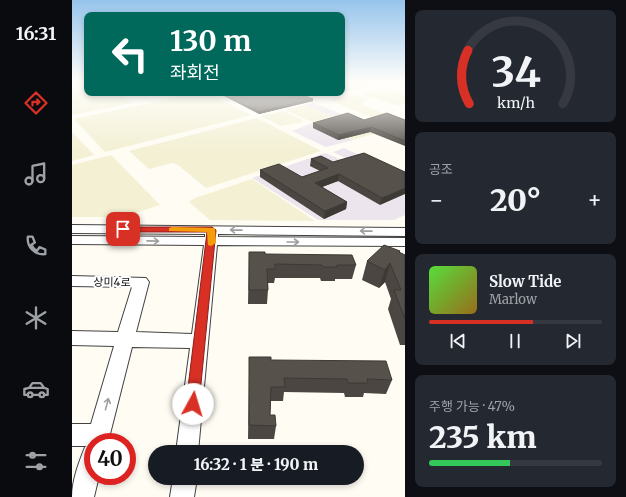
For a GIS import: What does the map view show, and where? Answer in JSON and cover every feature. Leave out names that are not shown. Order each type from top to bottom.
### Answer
[{"type":"street","points":[[77,229],[212,236],[405,242]]},
{"type":"street","points":[[212,236],[405,232]]},
{"type":"street","points":[[188,445],[212,236]]},
{"type":"street","name":"상미4로","points":[[72,281],[141,282],[99,433]]},
{"type":"street","points":[[72,338],[125,338],[200,341]]},
{"type":"street","points":[[72,434],[84,439]]},
{"type":"street","name":"상미4로","points":[[82,497],[85,485]]},
{"type":"street","points":[[182,497],[184,485]]},
{"type":"shaded area","points":[[72,105],[122,105],[72,115]]},
{"type":"shaded area","points":[[140,105],[231,105],[251,115],[105,152],[74,119]]},
{"type":"shaded area","points":[[304,105],[319,105],[381,130],[373,134]]},
{"type":"shaded area","points":[[304,105],[373,134],[353,140],[285,110]]},
{"type":"shaded area","points":[[342,105],[364,105],[385,114],[372,117]]},
{"type":"shaded area","points":[[283,111],[301,119],[303,122],[281,126],[261,116]]},
{"type":"shaded area","points":[[257,118],[321,151],[206,188],[178,165],[172,163],[149,169],[129,151]]},
{"type":"shaded area","points":[[312,123],[353,140],[326,147],[292,131]]},
{"type":"shaded area","points":[[72,131],[73,133],[94,155],[72,161]]},
{"type":"shaded area","points":[[344,148],[405,176],[405,188],[333,152]]},
{"type":"shaded area","points":[[325,153],[405,193],[405,215],[394,220],[318,220],[252,178]]},
{"type":"shaded area","points":[[111,155],[160,205],[123,217],[72,217],[72,165]]},
{"type":"shaded area","points":[[252,179],[315,221],[210,220],[189,202],[195,198]]},
{"type":"building","points":[[245,105],[287,105],[259,112]]},
{"type":"building","points":[[348,113],[364,120],[387,113],[405,120],[405,141],[371,127],[339,135],[313,123]]},
{"type":"building","points":[[364,153],[405,172],[405,188],[382,198],[339,174],[315,183],[347,202],[325,211],[260,170],[279,164],[302,177],[328,168],[311,159],[321,156],[333,162]]},
{"type":"building","points":[[384,245],[400,251],[399,252],[405,255],[405,319],[394,290],[401,290],[390,263],[385,270],[367,261]]},
{"type":"building","points":[[249,252],[265,252],[265,254],[352,255],[356,265],[323,267],[322,265],[275,264],[275,269],[267,269],[268,290],[249,290]]},
{"type":"building","points":[[249,357],[271,357],[271,360],[386,361],[392,380],[367,379],[368,383],[348,383],[347,379],[284,378],[285,387],[271,387],[270,415],[275,415],[276,426],[249,425]]},
{"type":"slow traffic","points":[[172,230],[212,230],[211,243]]},
{"type":"route","points":[[123,229],[212,230],[193,404]]}]
